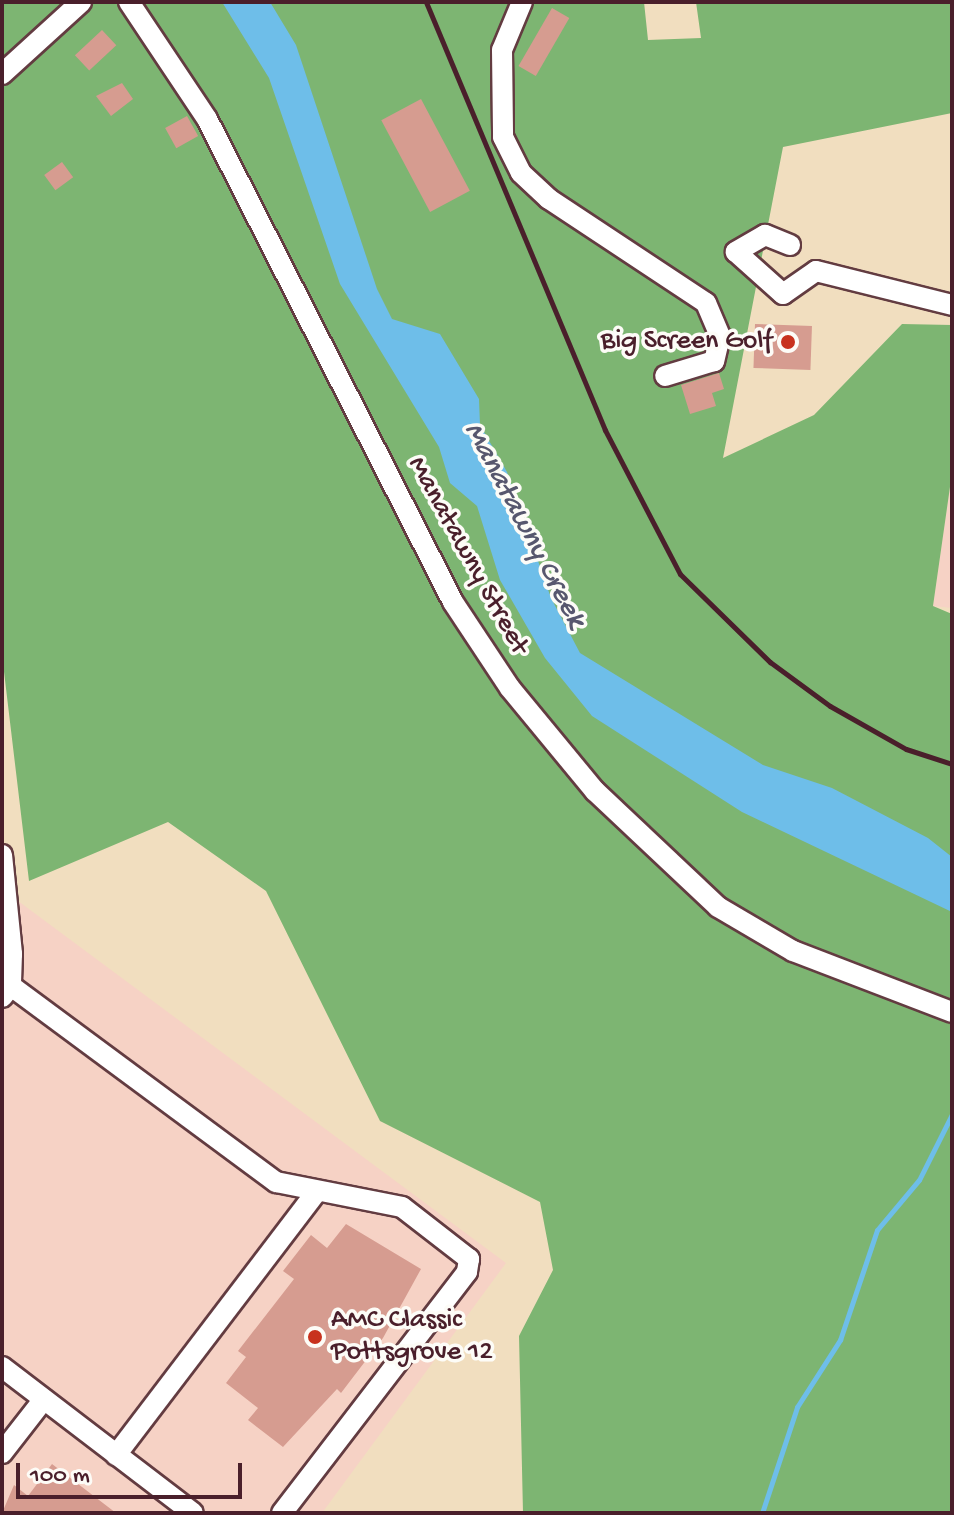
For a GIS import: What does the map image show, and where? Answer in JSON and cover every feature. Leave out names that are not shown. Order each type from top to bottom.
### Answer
[{"type":"street","points":[[2,74],[81,2]]},
{"type":"street","name":"Manatawny Street","points":[[129,2],[207,119],[453,602],[510,688],[595,791],[718,907],[793,951],[952,1012]]},
{"type":"street","points":[[522,2],[502,50],[503,137],[521,173],[549,199],[706,303],[720,336],[714,361],[665,376]]},
{"type":"street","points":[[790,245],[765,235],[736,252],[783,294],[816,271],[952,305]]},
{"type":"street","points":[[2,855],[7,991],[276,1182],[315,1194],[402,1207],[469,1259],[467,1272],[282,1513]]},
{"type":"street","points":[[116,1455],[315,1194]]},
{"type":"street","points":[[2,1367],[193,1513]]},
{"type":"street","points":[[2,1453],[44,1399]]},
{"type":"shaded area","points":[[952,473],[952,608],[933,606]]},
{"type":"shaded area","points":[[2,889],[506,1263],[322,1513],[2,1513]]},
{"type":"green space","points":[[2,2],[644,2],[648,40],[701,38],[696,2],[952,2],[952,113],[783,147],[723,458],[814,415],[902,324],[952,325],[952,473],[933,606],[952,614],[952,1513],[523,1513],[519,1336],[553,1270],[540,1202],[380,1121],[266,891],[168,822],[29,881],[2,655]]},
{"type":"water","name":"Manatawny Creek","points":[[222,2],[270,2],[296,45],[377,289],[392,319],[440,334],[479,399],[480,425],[507,472],[551,598],[580,653],[763,765],[832,788],[928,838],[952,857],[952,912],[742,812],[592,716],[545,658],[500,580],[477,506],[450,483],[439,447],[340,284],[269,78]]},
{"type":"building","points":[[552,8],[569,18],[536,76],[518,66]]},
{"type":"building","points":[[102,30],[116,45],[89,71],[75,55]]},
{"type":"building","points":[[122,83],[133,99],[111,116],[96,96]]},
{"type":"building","points":[[421,99],[470,191],[430,212],[381,120]]},
{"type":"building","points":[[187,116],[198,136],[176,148],[165,128]]},
{"type":"building","points":[[62,162],[73,177],[55,190],[44,175]]},
{"type":"building","points":[[755,324],[812,326],[810,370],[753,368]]},
{"type":"building","points":[[719,373],[724,389],[712,393],[716,406],[690,414],[681,385]]},
{"type":"building","name":"AMC Classic Pottsgrove 12","points":[[346,1224],[421,1269],[383,1338],[341,1393],[337,1389],[283,1447],[248,1420],[258,1408],[226,1383],[246,1357],[238,1351],[294,1279],[283,1271],[311,1235],[327,1248]]},
{"type":"building","points":[[52,1464],[116,1513],[2,1513],[14,1485],[28,1496]]},
{"type":"waterway","points":[[762,1513],[797,1407],[840,1340],[877,1230],[919,1180],[952,1114]]},
{"type":"railway","points":[[426,2],[605,430],[680,574],[770,662],[830,706],[906,749],[952,764]]},
{"type":"place","name":"Big Screen Golf","points":[[788,342]]},
{"type":"place","name":"AMC Classic Pottsgrove 12","points":[[315,1337]]}]
